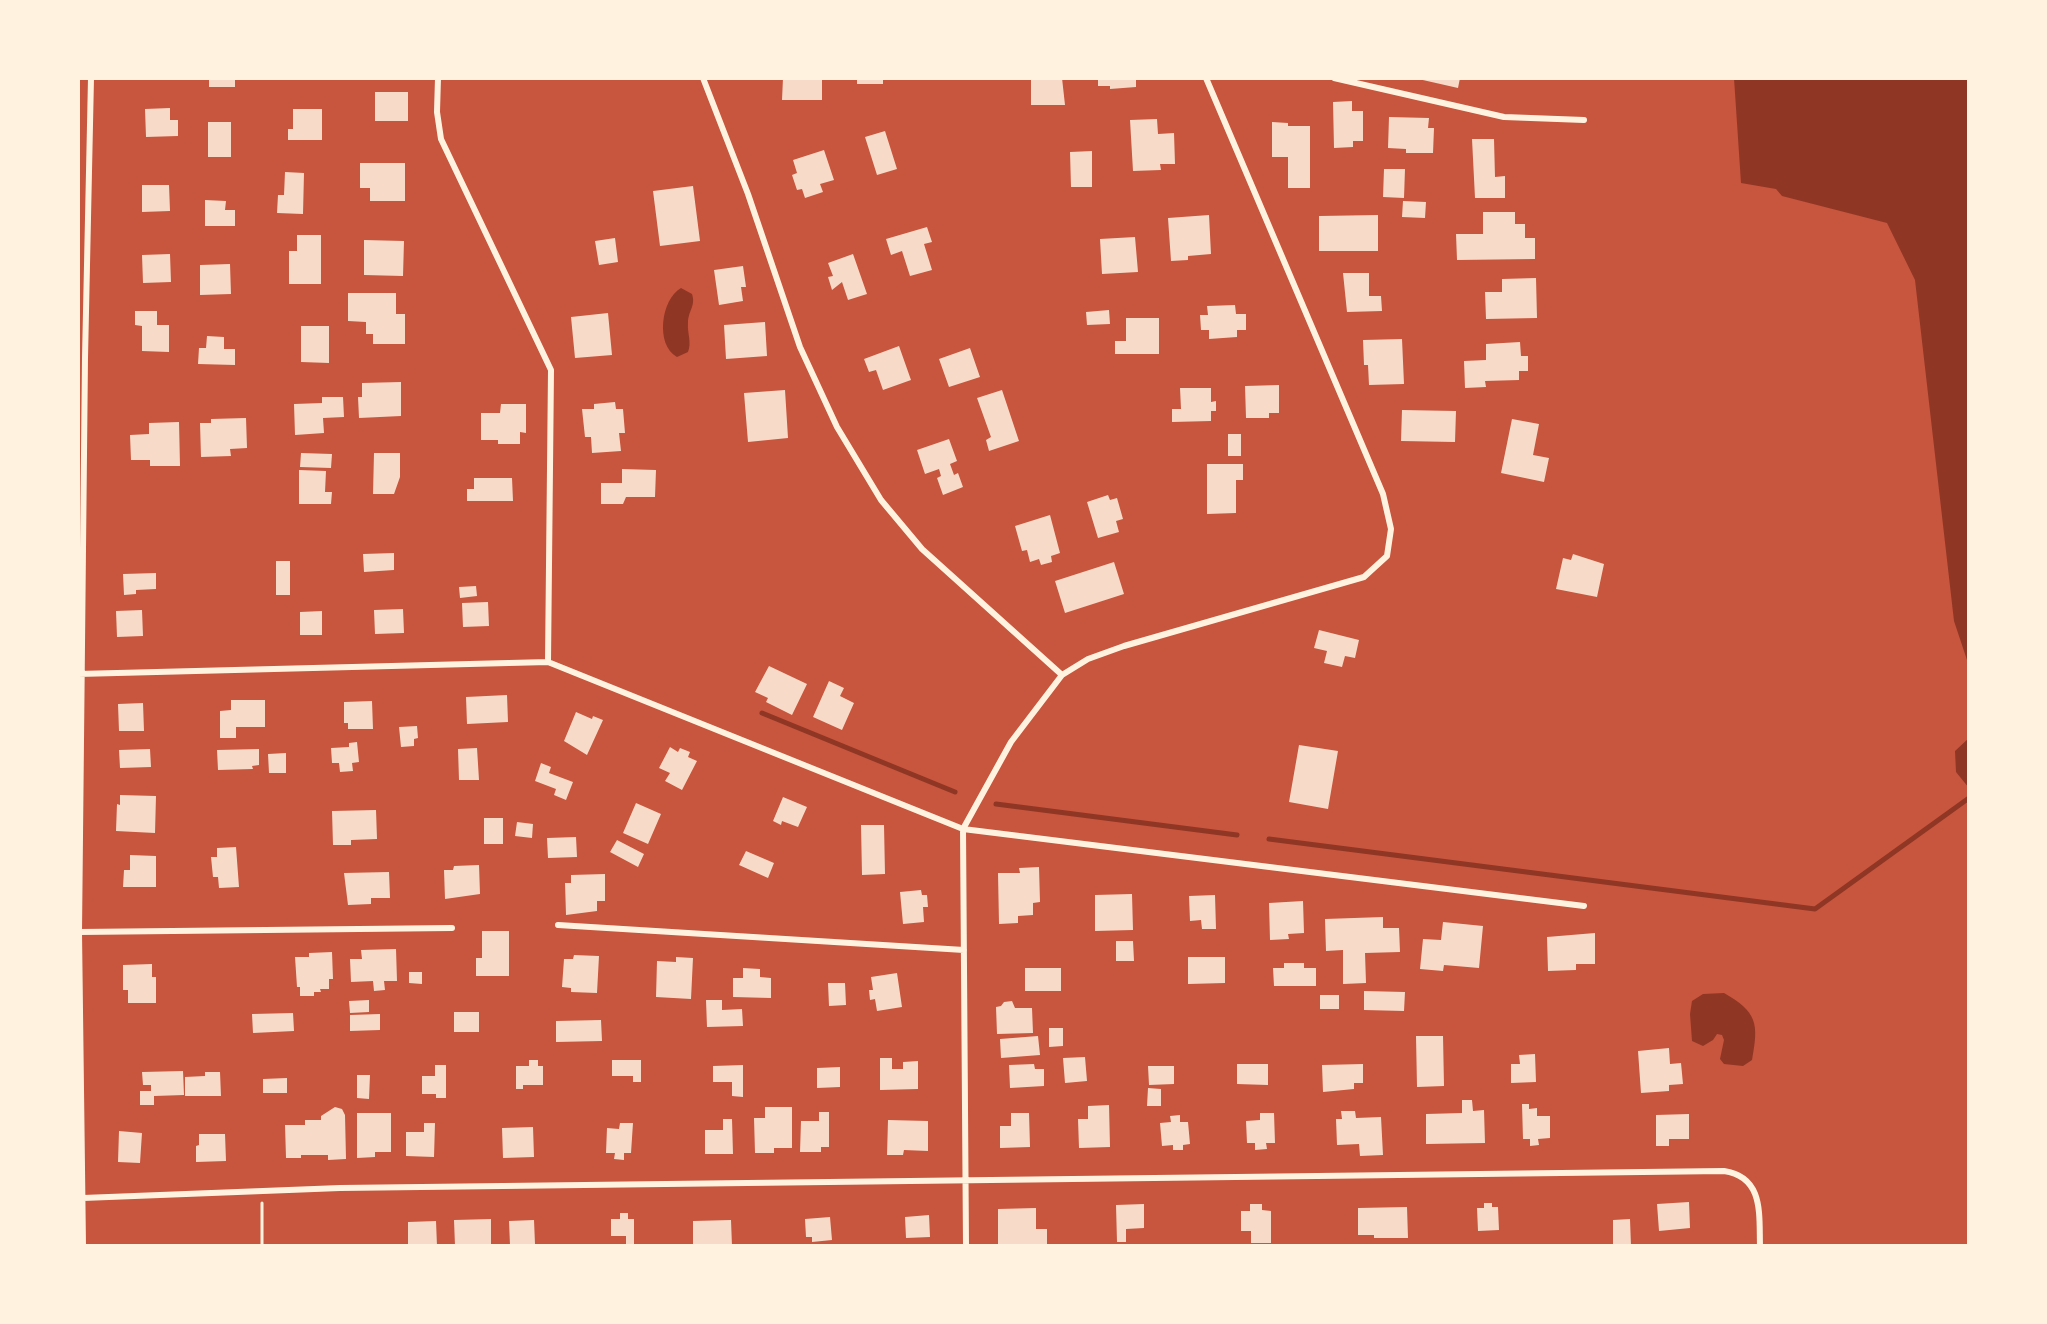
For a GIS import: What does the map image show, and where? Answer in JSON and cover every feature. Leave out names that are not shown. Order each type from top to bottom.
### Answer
[{"type":"street","points":[[83,1246],[80,932],[81,356],[92,78]]},
{"type":"street","points":[[438,78],[437,112],[441,139],[550,370],[548,662]]},
{"type":"street","points":[[703,78],[748,194],[800,347],[837,427],[875,491],[922,549],[1062,675]]},
{"type":"street","points":[[966,1246],[963,829],[1011,742],[1062,675],[1088,659],[1125,646],[1364,577],[1387,556],[1391,529],[1383,494],[1206,78]]},
{"type":"street","points":[[1334,78],[1504,117],[1584,120]]},
{"type":"street","points":[[80,674],[548,662],[963,829],[1584,906]]},
{"type":"street","points":[[558,925],[964,950]]},
{"type":"street","points":[[80,932],[452,928]]},
{"type":"street","points":[[83,1198],[340,1188],[1724,1171],[1735,1173],[1750,1182],[1759,1209],[1760,1246]]},
{"type":"path","points":[[262,1191],[262,1246]]},
{"type":"shaded area","points":[[1734,78],[1969,78],[1969,666],[1954,621],[1915,280],[1887,223],[1782,196],[1776,189],[1741,183]]},
{"type":"shaded area","points":[[681,288],[692,294],[693,302],[688,319],[688,352],[677,357],[666,343],[663,322],[669,302]]},
{"type":"shaded area","points":[[1969,738],[1969,788],[1956,772],[1955,751]]},
{"type":"shaded area","points":[[1724,993],[1743,1006],[1753,1020],[1755,1037],[1752,1060],[1743,1066],[1724,1064],[1720,1059],[1724,1040],[1722,1035],[1717,1034],[1713,1040],[1703,1046],[1692,1041],[1690,1014],[1692,1001],[1703,994]]},
{"type":"building","points":[[209,78],[235,78],[235,87],[209,87]]},
{"type":"building","points":[[783,78],[822,78],[822,100],[782,100]]},
{"type":"building","points":[[857,78],[883,78],[883,84],[857,84]]},
{"type":"building","points":[[1031,78],[1062,78],[1065,105],[1031,105]]},
{"type":"building","points":[[1098,78],[1136,78],[1136,87],[1110,89],[1110,86],[1098,86]]},
{"type":"building","points":[[1414,78],[1460,78],[1458,88]]},
{"type":"building","points":[[375,92],[408,92],[408,121],[375,121]]},
{"type":"building","points":[[1352,101],[1352,111],[1363,111],[1363,141],[1353,141],[1353,147],[1334,148],[1333,102]]},
{"type":"building","points":[[170,108],[170,120],[178,120],[178,136],[146,137],[145,109]]},
{"type":"building","points":[[293,109],[322,109],[322,140],[288,140],[288,129],[293,129]]},
{"type":"building","points":[[1389,117],[1429,118],[1428,128],[1434,128],[1433,153],[1406,153],[1406,149],[1388,148]]},
{"type":"building","points":[[1157,119],[1158,134],[1174,133],[1175,164],[1160,164],[1161,170],[1133,171],[1130,120]]},
{"type":"building","points":[[208,122],[231,122],[231,157],[208,157]]},
{"type":"building","points":[[1272,122],[1288,123],[1288,126],[1310,126],[1310,188],[1288,188],[1288,157],[1272,157]]},
{"type":"building","points":[[885,131],[897,169],[877,175],[865,137]]},
{"type":"building","points":[[1472,139],[1494,139],[1495,177],[1505,176],[1505,198],[1475,198]]},
{"type":"building","points":[[824,150],[834,180],[820,184],[823,192],[805,198],[802,189],[797,190],[792,175],[797,173],[793,160]]},
{"type":"building","points":[[1092,151],[1092,187],[1071,187],[1070,152]]},
{"type":"building","points":[[360,163],[405,163],[405,201],[370,201],[370,188],[360,188]]},
{"type":"building","points":[[1384,169],[1405,169],[1404,198],[1383,197]]},
{"type":"building","points":[[285,172],[304,173],[303,214],[277,213],[278,195],[284,195]]},
{"type":"building","points":[[142,185],[169,185],[170,211],[142,212]]},
{"type":"building","points":[[693,186],[700,241],[660,246],[653,191]]},
{"type":"building","points":[[205,200],[226,201],[225,210],[235,210],[235,226],[205,226]]},
{"type":"building","points":[[1403,201],[1426,202],[1425,218],[1402,217]]},
{"type":"building","points":[[1483,212],[1515,212],[1515,224],[1525,224],[1525,238],[1535,238],[1535,259],[1457,260],[1456,234],[1483,234]]},
{"type":"building","points":[[1209,215],[1211,254],[1188,256],[1188,260],[1171,261],[1168,218]]},
{"type":"building","points":[[1378,215],[1378,251],[1319,251],[1319,216]]},
{"type":"building","points":[[927,227],[932,242],[924,244],[932,270],[910,276],[902,251],[891,255],[886,239]]},
{"type":"building","points":[[297,235],[321,235],[321,284],[289,284],[289,251],[297,251]]},
{"type":"building","points":[[1135,237],[1138,272],[1102,274],[1100,239]]},
{"type":"building","points":[[615,238],[618,262],[599,265],[595,241]]},
{"type":"building","points":[[364,240],[404,241],[403,276],[364,275]]},
{"type":"building","points":[[170,254],[171,282],[143,283],[142,255]]},
{"type":"building","points":[[853,254],[867,294],[848,300],[842,282],[832,290],[828,277],[833,276],[828,263]]},
{"type":"building","points":[[230,264],[231,294],[200,295],[200,265]]},
{"type":"building","points":[[743,266],[746,287],[741,287],[743,301],[719,305],[714,270]]},
{"type":"building","points":[[1343,273],[1369,273],[1369,296],[1381,296],[1382,311],[1347,312]]},
{"type":"building","points":[[1536,278],[1537,318],[1486,319],[1485,292],[1502,292],[1502,279]]},
{"type":"building","points":[[348,293],[396,293],[396,314],[405,314],[405,344],[373,344],[373,334],[366,334],[366,322],[348,321]]},
{"type":"building","points":[[1235,305],[1236,314],[1246,314],[1246,330],[1237,330],[1237,337],[1209,339],[1209,330],[1201,330],[1200,315],[1208,315],[1207,306]]},
{"type":"building","points":[[1109,310],[1110,324],[1087,325],[1086,312]]},
{"type":"building","points":[[135,311],[157,311],[157,325],[169,325],[169,352],[142,351],[142,326],[135,325]]},
{"type":"building","points":[[608,313],[612,355],[575,358],[571,317]]},
{"type":"building","points":[[1126,318],[1159,318],[1159,354],[1115,354],[1115,341],[1126,341]]},
{"type":"building","points":[[765,322],[767,356],[726,359],[724,325]]},
{"type":"building","points":[[301,326],[329,326],[329,363],[301,362]]},
{"type":"building","points":[[207,336],[224,337],[224,349],[235,349],[235,365],[198,364],[199,348],[206,348]]},
{"type":"building","points":[[1402,339],[1404,384],[1369,385],[1368,365],[1364,365],[1363,340]]},
{"type":"building","points":[[1520,342],[1521,356],[1528,356],[1528,371],[1519,371],[1519,380],[1485,381],[1486,387],[1465,388],[1464,361],[1486,360],[1486,344]]},
{"type":"building","points":[[899,346],[911,380],[883,390],[876,370],[869,372],[864,359]]},
{"type":"building","points":[[970,348],[980,377],[949,387],[939,359]]},
{"type":"building","points":[[401,382],[401,416],[359,418],[358,397],[362,397],[362,383]]},
{"type":"building","points":[[1279,385],[1279,413],[1269,413],[1269,418],[1246,418],[1245,386]]},
{"type":"building","points":[[1180,388],[1211,388],[1211,402],[1216,401],[1216,411],[1211,411],[1211,421],[1172,422],[1172,409],[1181,409]]},
{"type":"building","points":[[785,390],[788,438],[748,442],[744,393]]},
{"type":"building","points":[[1002,390],[1019,441],[989,451],[986,440],[991,437],[977,398]]},
{"type":"building","points":[[322,397],[343,397],[344,417],[323,418],[324,433],[295,435],[294,404],[322,403]]},
{"type":"building","points":[[615,402],[616,409],[623,409],[625,433],[619,433],[621,451],[592,453],[591,437],[585,437],[582,409],[594,409],[594,404]]},
{"type":"building","points":[[501,404],[526,404],[526,433],[520,432],[520,444],[498,444],[498,440],[481,440],[481,413],[500,413]]},
{"type":"building","points":[[1402,410],[1456,411],[1455,442],[1401,441]]},
{"type":"building","points":[[246,418],[247,448],[230,449],[231,456],[201,457],[200,423],[211,423],[211,419]]},
{"type":"building","points":[[1512,419],[1539,424],[1533,455],[1549,458],[1544,482],[1501,473]]},
{"type":"building","points":[[179,422],[180,466],[150,466],[150,460],[131,460],[130,435],[149,434],[149,423]]},
{"type":"building","points":[[1228,434],[1241,434],[1241,456],[1228,456]]},
{"type":"building","points":[[949,439],[957,461],[950,464],[954,475],[958,473],[963,487],[943,495],[937,478],[941,476],[939,469],[925,474],[917,450]]},
{"type":"building","points":[[301,453],[332,454],[331,468],[300,467]]},
{"type":"building","points":[[374,453],[400,453],[400,477],[394,494],[373,494]]},
{"type":"building","points":[[1207,464],[1243,464],[1243,480],[1236,480],[1236,513],[1207,514]]},
{"type":"building","points":[[622,469],[656,470],[655,497],[626,497],[623,504],[601,504],[601,483],[622,483]]},
{"type":"building","points":[[299,470],[326,471],[325,492],[332,492],[331,504],[299,504]]},
{"type":"building","points":[[474,478],[512,478],[513,501],[467,501],[467,489],[474,489]]},
{"type":"building","points":[[1108,495],[1110,500],[1117,498],[1123,519],[1116,521],[1119,532],[1098,538],[1087,502]]},
{"type":"building","points":[[1050,515],[1060,553],[1051,556],[1052,562],[1041,565],[1039,559],[1030,562],[1027,550],[1022,551],[1015,526]]},
{"type":"building","points":[[394,553],[394,570],[364,572],[363,554]]},
{"type":"building","points":[[1573,554],[1604,564],[1597,597],[1556,589],[1563,558],[1571,560]]},
{"type":"building","points":[[276,561],[290,561],[290,595],[276,595]]},
{"type":"building","points":[[1114,562],[1124,594],[1065,613],[1055,581]]},
{"type":"building","points":[[156,573],[156,589],[136,590],[136,594],[124,595],[123,574]]},
{"type":"building","points":[[476,586],[477,596],[460,598],[459,587]]},
{"type":"building","points":[[488,602],[489,626],[463,627],[462,603]]},
{"type":"building","points":[[403,609],[404,633],[375,634],[374,610]]},
{"type":"building","points":[[142,610],[143,636],[117,637],[116,611]]},
{"type":"building","points":[[322,611],[322,635],[300,635],[300,612]]},
{"type":"building","points":[[1319,630],[1359,640],[1355,658],[1345,656],[1342,667],[1324,663],[1327,651],[1314,648]]},
{"type":"building","points":[[769,666],[807,684],[792,715],[766,702],[768,698],[755,692]]},
{"type":"building","points":[[829,681],[844,688],[840,696],[854,703],[842,730],[813,717]]},
{"type":"building","points":[[507,695],[508,722],[467,724],[466,697]]},
{"type":"building","points":[[231,700],[265,700],[265,727],[236,727],[236,738],[220,738],[220,711],[231,710]]},
{"type":"building","points":[[372,701],[373,729],[348,729],[348,723],[344,723],[344,702]]},
{"type":"building","points":[[143,703],[144,731],[119,731],[118,704]]},
{"type":"building","points":[[576,712],[592,719],[593,716],[603,720],[587,755],[564,741]]},
{"type":"building","points":[[417,726],[418,738],[414,739],[414,746],[401,747],[399,727]]},
{"type":"building","points":[[357,742],[359,762],[352,763],[353,771],[340,772],[339,763],[332,763],[331,748],[349,747],[349,743]]},
{"type":"building","points":[[1299,745],[1338,751],[1328,809],[1289,802]]},
{"type":"building","points":[[670,747],[678,752],[680,748],[690,752],[688,757],[697,761],[682,790],[665,781],[670,773],[659,768]]},
{"type":"building","points":[[477,748],[479,780],[459,780],[458,749]]},
{"type":"building","points":[[150,749],[151,767],[120,768],[119,750]]},
{"type":"building","points":[[259,749],[259,765],[252,766],[253,769],[218,770],[217,750]]},
{"type":"building","points":[[286,753],[286,773],[269,773],[268,754]]},
{"type":"building","points":[[541,763],[551,767],[549,773],[573,782],[566,800],[554,795],[556,789],[535,781]]},
{"type":"building","points":[[120,795],[156,796],[155,833],[116,831],[117,804],[120,805]]},
{"type":"building","points":[[783,797],[807,807],[798,827],[782,821],[781,825],[773,821]]},
{"type":"building","points":[[636,803],[661,814],[648,844],[623,833]]},
{"type":"building","points":[[376,810],[377,839],[351,840],[351,845],[333,845],[332,811]]},
{"type":"building","points":[[484,818],[503,818],[503,844],[484,844]]},
{"type":"building","points":[[517,822],[533,824],[532,838],[515,836]]},
{"type":"building","points":[[861,825],[884,825],[885,874],[862,875]]},
{"type":"building","points":[[576,837],[577,857],[548,858],[547,838]]},
{"type":"building","points":[[617,840],[644,854],[638,867],[610,852]]},
{"type":"building","points":[[236,847],[239,887],[219,888],[218,877],[213,877],[211,857],[217,857],[217,848]]},
{"type":"building","points":[[746,851],[774,863],[768,878],[739,865]]},
{"type":"building","points":[[130,855],[156,856],[156,887],[123,887],[124,870],[130,870]]},
{"type":"building","points":[[479,865],[480,894],[445,899],[444,870],[453,870],[454,866]]},
{"type":"building","points":[[1039,867],[1040,902],[1033,903],[1033,915],[1018,916],[1018,923],[999,924],[998,873],[1020,873],[1019,868]]},
{"type":"building","points":[[389,872],[390,898],[371,898],[371,904],[348,905],[344,873]]},
{"type":"building","points":[[605,874],[605,901],[597,901],[597,911],[566,915],[565,883],[571,883],[571,875]]},
{"type":"building","points":[[921,890],[922,895],[927,895],[928,907],[923,907],[924,922],[903,924],[900,892]]},
{"type":"building","points":[[1132,894],[1133,930],[1095,931],[1095,895]]},
{"type":"building","points":[[1215,895],[1216,929],[1202,929],[1201,920],[1190,921],[1189,896]]},
{"type":"building","points":[[1303,901],[1304,933],[1288,934],[1289,939],[1270,940],[1269,903]]},
{"type":"building","points":[[1383,917],[1383,928],[1399,928],[1400,952],[1365,953],[1366,983],[1343,984],[1343,950],[1326,951],[1325,919]]},
{"type":"building","points":[[1443,922],[1483,926],[1479,968],[1444,965],[1443,971],[1420,969],[1423,939],[1441,940]]},
{"type":"building","points":[[482,931],[509,931],[509,976],[476,976],[476,958],[482,958]]},
{"type":"building","points":[[1595,933],[1595,964],[1576,964],[1576,970],[1548,971],[1547,937]]},
{"type":"building","points":[[1116,941],[1133,941],[1134,961],[1116,961]]},
{"type":"building","points":[[396,949],[397,981],[384,981],[385,990],[374,991],[373,981],[351,982],[350,959],[362,959],[361,950]]},
{"type":"building","points":[[332,952],[333,979],[329,979],[329,989],[320,989],[321,992],[314,992],[314,996],[300,996],[300,987],[297,987],[295,957],[309,957],[309,953]]},
{"type":"building","points":[[574,955],[599,956],[597,993],[571,992],[571,988],[562,987],[564,959],[573,959]]},
{"type":"building","points":[[676,957],[693,958],[691,999],[656,997],[657,961],[676,962]]},
{"type":"building","points":[[1188,957],[1225,957],[1225,983],[1188,984]]},
{"type":"building","points":[[1284,963],[1304,963],[1304,968],[1316,968],[1316,986],[1274,986],[1273,968],[1284,968]]},
{"type":"building","points":[[152,964],[152,977],[156,977],[156,1003],[128,1003],[128,990],[123,990],[123,965]]},
{"type":"building","points":[[743,968],[760,969],[760,977],[771,978],[771,998],[733,997],[733,978],[743,978]]},
{"type":"building","points":[[1025,968],[1061,968],[1061,991],[1025,991]]},
{"type":"building","points":[[409,972],[422,972],[422,984],[409,983]]},
{"type":"building","points":[[897,973],[902,1007],[877,1011],[875,999],[870,1000],[869,990],[873,990],[871,977]]},
{"type":"building","points":[[828,983],[845,983],[846,1005],[829,1006]]},
{"type":"building","points":[[1364,991],[1405,992],[1404,1011],[1364,1010]]},
{"type":"building","points":[[1320,995],[1339,995],[1339,1009],[1320,1009]]},
{"type":"building","points":[[369,1000],[369,1012],[350,1013],[349,1001]]},
{"type":"building","points":[[706,1000],[722,1000],[722,1010],[742,1009],[743,1026],[707,1027]]},
{"type":"building","points":[[1012,1001],[1015,1008],[1032,1008],[1033,1033],[997,1034],[996,1007],[1001,1006],[1004,1002]]},
{"type":"building","points":[[454,1012],[479,1012],[479,1032],[454,1032]]},
{"type":"building","points":[[293,1013],[294,1031],[253,1033],[252,1014]]},
{"type":"building","points":[[380,1014],[380,1030],[350,1031],[350,1015]]},
{"type":"building","points":[[601,1020],[602,1041],[556,1042],[556,1021]]},
{"type":"building","points":[[1049,1028],[1063,1028],[1063,1046],[1049,1047]]},
{"type":"building","points":[[1038,1036],[1040,1055],[1001,1058],[1000,1039]]},
{"type":"building","points":[[1416,1036],[1443,1036],[1444,1086],[1417,1087]]},
{"type":"building","points":[[1669,1048],[1670,1064],[1681,1063],[1683,1084],[1669,1085],[1669,1091],[1641,1093],[1638,1051]]},
{"type":"building","points":[[1535,1054],[1536,1082],[1511,1083],[1511,1064],[1520,1064],[1519,1055]]},
{"type":"building","points":[[1085,1057],[1087,1081],[1065,1083],[1063,1058]]},
{"type":"building","points":[[880,1058],[892,1058],[892,1069],[903,1069],[903,1062],[918,1061],[918,1089],[880,1090]]},
{"type":"building","points":[[529,1060],[538,1060],[538,1066],[543,1066],[543,1085],[523,1085],[523,1089],[516,1089],[516,1066],[529,1066]]},
{"type":"building","points":[[612,1060],[641,1060],[641,1082],[633,1082],[633,1076],[612,1076]]},
{"type":"building","points":[[1034,1064],[1035,1069],[1044,1069],[1044,1086],[1010,1088],[1009,1065]]},
{"type":"building","points":[[1237,1064],[1268,1064],[1268,1085],[1237,1084]]},
{"type":"building","points":[[1363,1064],[1363,1083],[1354,1083],[1354,1089],[1323,1092],[1322,1065]]},
{"type":"building","points":[[435,1065],[446,1065],[446,1098],[436,1098],[436,1094],[422,1094],[422,1076],[435,1076]]},
{"type":"building","points":[[743,1065],[743,1097],[732,1096],[732,1082],[713,1082],[713,1066]]},
{"type":"building","points":[[1148,1066],[1174,1066],[1174,1084],[1149,1085]]},
{"type":"building","points":[[840,1067],[840,1087],[817,1088],[817,1068]]},
{"type":"building","points":[[183,1071],[184,1095],[154,1096],[154,1105],[140,1105],[140,1091],[151,1091],[151,1085],[143,1085],[142,1072]]},
{"type":"building","points":[[205,1072],[220,1072],[221,1096],[185,1096],[185,1077],[205,1076]]},
{"type":"building","points":[[357,1075],[370,1075],[369,1099],[357,1098]]},
{"type":"building","points":[[287,1078],[287,1093],[263,1093],[263,1079]]},
{"type":"building","points":[[1148,1088],[1161,1089],[1161,1106],[1147,1106]]},
{"type":"building","points":[[1462,1100],[1472,1100],[1473,1111],[1484,1110],[1485,1143],[1426,1144],[1426,1114],[1462,1113]]},
{"type":"building","points":[[1522,1104],[1529,1104],[1529,1109],[1537,1108],[1537,1116],[1550,1116],[1550,1138],[1538,1139],[1539,1145],[1530,1146],[1530,1139],[1523,1139]]},
{"type":"building","points":[[1109,1105],[1110,1147],[1079,1148],[1078,1119],[1088,1119],[1088,1106]]},
{"type":"building","points":[[335,1107],[342,1109],[345,1115],[346,1159],[328,1160],[328,1155],[301,1155],[301,1158],[286,1158],[285,1125],[305,1125],[305,1120],[321,1120],[321,1116]]},
{"type":"building","points":[[765,1107],[792,1107],[792,1148],[774,1148],[774,1153],[755,1153],[754,1118],[765,1118]]},
{"type":"building","points":[[1341,1111],[1355,1111],[1356,1118],[1381,1117],[1383,1155],[1360,1156],[1359,1144],[1337,1145],[1336,1119],[1342,1119]]},
{"type":"building","points":[[819,1112],[829,1112],[829,1147],[821,1147],[821,1152],[800,1152],[801,1121],[819,1121]]},
{"type":"building","points":[[357,1113],[391,1113],[391,1152],[375,1152],[375,1157],[357,1158]]},
{"type":"building","points":[[1011,1113],[1029,1113],[1030,1147],[1000,1148],[1000,1126],[1011,1126]]},
{"type":"building","points":[[1260,1113],[1274,1113],[1275,1143],[1266,1143],[1267,1149],[1255,1150],[1255,1143],[1247,1143],[1246,1121],[1260,1120]]},
{"type":"building","points":[[1689,1114],[1689,1139],[1669,1139],[1669,1146],[1656,1146],[1656,1115]]},
{"type":"building","points":[[1180,1115],[1180,1122],[1188,1122],[1190,1144],[1183,1145],[1183,1150],[1173,1150],[1173,1145],[1162,1146],[1160,1123],[1171,1122],[1170,1116]]},
{"type":"building","points":[[723,1119],[732,1119],[733,1154],[705,1154],[705,1130],[723,1130]]},
{"type":"building","points":[[888,1120],[928,1121],[928,1151],[904,1150],[903,1155],[887,1155]]},
{"type":"building","points":[[424,1123],[435,1123],[434,1157],[406,1156],[406,1132],[424,1132]]},
{"type":"building","points":[[620,1123],[633,1123],[631,1153],[624,1153],[624,1160],[614,1159],[615,1153],[606,1153],[607,1128],[619,1129]]},
{"type":"building","points":[[533,1127],[534,1157],[503,1158],[502,1128]]},
{"type":"building","points":[[119,1131],[142,1133],[140,1163],[118,1162]]},
{"type":"building","points":[[199,1134],[225,1134],[226,1161],[196,1162]]},
{"type":"building","points":[[1689,1202],[1690,1228],[1659,1231],[1657,1204]]},
{"type":"building","points":[[1484,1203],[1492,1203],[1492,1207],[1498,1207],[1499,1230],[1478,1231],[1477,1208],[1484,1208]]},
{"type":"building","points":[[1144,1204],[1144,1228],[1126,1229],[1126,1242],[1117,1242],[1116,1205]]},
{"type":"building","points":[[1250,1204],[1262,1204],[1262,1210],[1271,1211],[1271,1243],[1251,1243],[1251,1231],[1241,1231],[1241,1211],[1250,1211]]},
{"type":"building","points":[[1407,1207],[1408,1238],[1374,1238],[1374,1235],[1358,1235],[1358,1208]]},
{"type":"building","points":[[1036,1208],[1036,1229],[1047,1229],[1047,1246],[998,1246],[998,1209]]},
{"type":"building","points":[[620,1213],[628,1213],[628,1219],[634,1219],[634,1244],[626,1244],[626,1236],[611,1236],[611,1219],[620,1219]]},
{"type":"building","points":[[929,1215],[930,1237],[906,1238],[905,1217]]},
{"type":"building","points":[[830,1217],[832,1240],[812,1242],[812,1237],[806,1237],[805,1219]]},
{"type":"building","points":[[491,1219],[491,1246],[455,1246],[454,1220]]},
{"type":"building","points":[[1630,1219],[1631,1246],[1613,1246],[1613,1220]]},
{"type":"building","points":[[534,1220],[535,1244],[510,1245],[509,1221]]},
{"type":"building","points":[[731,1220],[732,1246],[693,1246],[693,1221]]},
{"type":"building","points":[[436,1221],[437,1246],[408,1246],[408,1222]]},
{"type":"waterway","points":[[762,713],[955,792]]},
{"type":"waterway","points":[[1269,839],[1815,909],[1969,798]]},
{"type":"waterway","points":[[996,804],[1237,835]]}]
